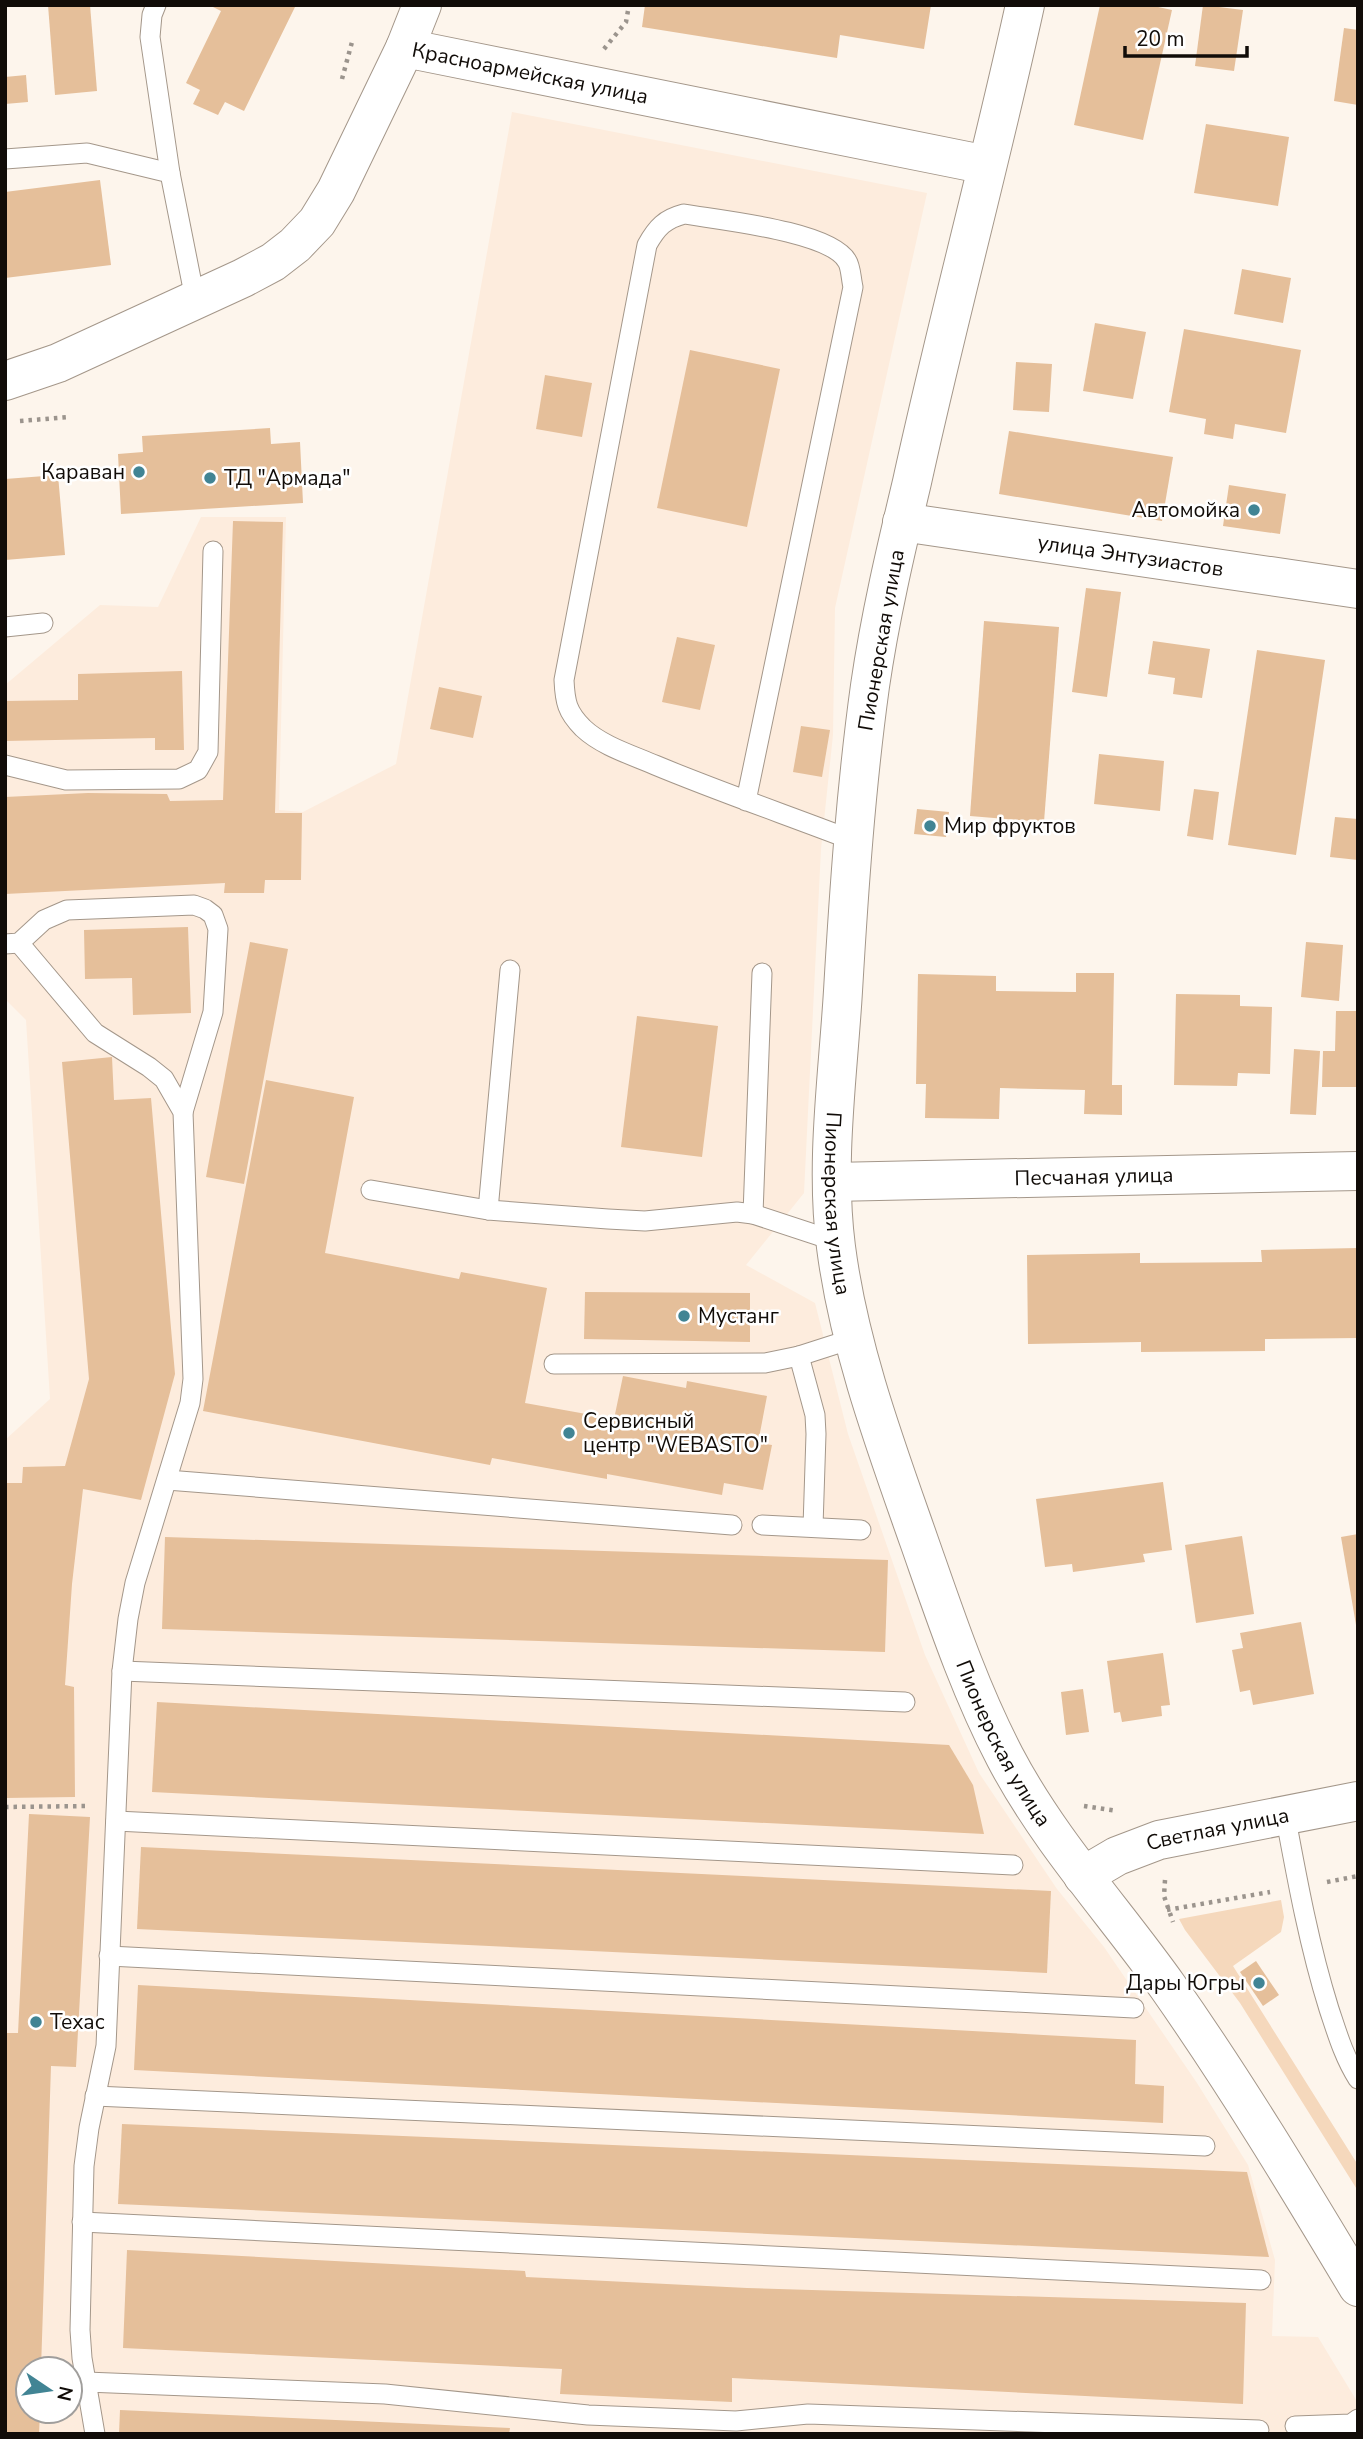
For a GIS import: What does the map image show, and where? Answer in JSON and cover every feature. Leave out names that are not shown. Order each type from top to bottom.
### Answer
[{"type":"street","points":[[405,48],[422,5]]},
{"type":"street","name":"Пионерская улица","points":[[1025,5],[902,522],[871,684],[852,840],[832,1182],[835,1241],[842,1288],[855,1338],[904,1499],[959,1655],[984,1716],[1041,1817],[1163,1980],[1236,2086],[1358,2287]]},
{"type":"street","name":"Красноармейская улица","points":[[5,381],[58,363],[195,299],[273,262],[295,245],[317,222],[336,191],[405,48],[987,164]]},
{"type":"street","name":"улица Энтузиастов","points":[[902,522],[1358,589]]},
{"type":"street","name":"Песчаная улица","points":[[832,1182],[1358,1171]]},
{"type":"street","name":"Светлая улица","points":[[1083,1876],[1117,1856],[1148,1843],[1191,1832],[1358,1801]]},
{"type":"lane","points":[[156,5],[150,37],[170,173],[195,299]]},
{"type":"lane","points":[[5,159],[87,153],[170,173]]},
{"type":"lane","points":[[746,802],[853,287],[847,261],[831,246],[803,235],[684,214],[668,218],[656,229],[647,244],[564,680],[565,705],[584,729],[615,748],[746,802],[852,840]]},
{"type":"lane","points":[[5,765],[66,780],[179,779],[198,770],[208,752],[213,551]]},
{"type":"lane","points":[[5,627],[43,623]]},
{"type":"lane","points":[[95,2434],[80,2330],[82,2222],[84,2166],[106,2046],[122,1671],[135,1583],[190,1403],[193,1379],[183,1112],[213,1012],[218,929],[213,915],[194,905],[67,911],[44,920],[12,944],[95,1033],[164,1079],[183,1112]]},
{"type":"lane","points":[[488,1210],[510,970]]},
{"type":"lane","points":[[753,1214],[762,972]]},
{"type":"lane","points":[[371,1190],[488,1210],[645,1221],[737,1212],[753,1214],[835,1241]]},
{"type":"lane","points":[[554,1364],[746,1364],[799,1356],[855,1338]]},
{"type":"lane","points":[[799,1356],[816,1434],[813,1527]]},
{"type":"lane","points":[[167,1480],[732,1525]]},
{"type":"lane","points":[[762,1525],[860,1530]]},
{"type":"lane","points":[[122,1671],[905,1702]]},
{"type":"lane","points":[[116,1814],[1013,1865]]},
{"type":"lane","points":[[1285,1814],[1322,1987],[1340,2045],[1358,2078]]},
{"type":"lane","points":[[109,1956],[1133,2008]]},
{"type":"lane","points":[[95,2096],[1205,2146]]},
{"type":"lane","points":[[82,2222],[1261,2280]]},
{"type":"lane","points":[[86,2382],[385,2394],[588,2415],[709,2420],[736,2421],[808,2414],[1259,2430]]},
{"type":"lane","points":[[1295,2426],[1355,2426]]},
{"type":"path","points":[[601,52],[626,22],[629,5]]},
{"type":"path","points":[[18,421],[70,417]]},
{"type":"path","points":[[5,1807],[116,1814]]},
{"type":"path","points":[[1167,1910],[1358,1876]]},
{"type":"shaded area","points":[[512,112],[927,193],[835,608],[833,735],[821,849],[804,1193],[746,1265],[815,1303],[848,1434],[925,1655],[979,1773],[1057,1889],[1104,1947],[1197,2083],[1248,2165],[1275,2260],[1272,2336],[1318,2337],[1358,2403],[1358,2434],[5,2434],[5,1440],[50,1399],[26,1020],[5,999],[5,685],[100,605],[158,607],[201,517],[286,517],[279,810],[303,812],[396,764]]},
{"type":"shaded area","points":[[1281,1900],[1284,1917],[1281,1932],[1233,1966],[1358,2165],[1358,2191],[1240,2003],[1179,1919]]},
{"type":"building","points":[[48,5],[90,5],[97,91],[55,95]]},
{"type":"building","points":[[209,5],[295,7],[244,111],[225,102],[218,115],[193,104],[200,90],[186,83],[221,11]]},
{"type":"building","points":[[645,5],[931,5],[924,49],[840,35],[837,58],[642,27]]},
{"type":"building","points":[[1100,5],[1149,5],[1172,10],[1143,140],[1074,125]]},
{"type":"building","points":[[1203,5],[1243,10],[1234,71],[1195,66]]},
{"type":"building","points":[[1344,28],[1358,30],[1358,105],[1334,101]]},
{"type":"building","points":[[26,75],[28,102],[5,104],[5,77]]},
{"type":"building","points":[[1206,124],[1289,137],[1278,206],[1194,193]]},
{"type":"building","points":[[100,180],[111,265],[5,278],[5,192]]},
{"type":"building","points":[[1242,269],[1291,278],[1283,323],[1234,314]]},
{"type":"building","points":[[1095,323],[1146,332],[1133,399],[1083,391]]},
{"type":"building","points":[[1184,329],[1301,350],[1286,433],[1235,424],[1233,439],[1204,434],[1206,419],[1169,412]]},
{"type":"building","points":[[690,350],[780,369],[747,527],[657,508]]},
{"type":"building","points":[[1016,362],[1052,364],[1049,412],[1013,410]]},
{"type":"building","points":[[545,375],[592,383],[582,437],[536,429]]},
{"type":"building","name":"ТД \"Армада\"","points":[[270,428],[271,444],[300,442],[303,503],[121,514],[118,454],[143,452],[142,436]]},
{"type":"building","points":[[1009,431],[1173,457],[1162,521],[999,494]]},
{"type":"building","points":[[58,475],[65,555],[5,560],[5,479]]},
{"type":"building","name":"Автомойка","points":[[1229,485],[1286,494],[1280,534],[1223,526]]},
{"type":"building","points":[[233,521],[283,522],[275,813],[302,813],[301,880],[265,880],[264,893],[224,893],[225,883],[5,894],[5,797],[88,793],[167,794],[170,801],[223,800]]},
{"type":"building","points":[[1086,588],[1121,592],[1107,697],[1072,692]]},
{"type":"building","points":[[984,621],[1059,627],[1044,822],[970,816]]},
{"type":"building","points":[[677,637],[715,645],[700,710],[662,702]]},
{"type":"building","points":[[1153,641],[1210,649],[1202,698],[1173,694],[1175,678],[1148,674]]},
{"type":"building","points":[[1257,650],[1325,660],[1296,855],[1228,845]]},
{"type":"building","points":[[182,671],[184,750],[155,750],[155,738],[5,741],[5,701],[78,700],[78,674]]},
{"type":"building","points":[[439,687],[482,696],[473,738],[430,729]]},
{"type":"building","points":[[801,726],[830,730],[822,777],[793,772]]},
{"type":"building","points":[[1099,754],[1164,761],[1160,811],[1094,804]]},
{"type":"building","points":[[1194,789],[1219,792],[1213,840],[1187,836]]},
{"type":"building","points":[[917,809],[949,812],[946,837],[914,834]]},
{"type":"building","points":[[1335,817],[1358,819],[1358,860],[1330,857]]},
{"type":"building","points":[[188,927],[191,1013],[133,1015],[132,978],[85,979],[84,930]]},
{"type":"building","points":[[250,942],[288,949],[244,1184],[206,1177]]},
{"type":"building","points":[[1306,942],[1343,945],[1339,1001],[1301,997]]},
{"type":"building","points":[[1076,973],[1114,973],[1112,1085],[1122,1085],[1122,1115],[1084,1114],[1085,1090],[1000,1088],[999,1119],[925,1118],[926,1084],[916,1084],[918,974],[996,976],[996,991],[1076,992]]},
{"type":"building","points":[[1176,994],[1240,995],[1240,1006],[1272,1007],[1270,1074],[1238,1073],[1237,1086],[1174,1085]]},
{"type":"building","points":[[1336,1011],[1358,1011],[1358,1087],[1322,1087],[1323,1051],[1335,1051]]},
{"type":"building","points":[[637,1016],[718,1026],[702,1157],[621,1147]]},
{"type":"building","points":[[1294,1049],[1320,1051],[1316,1115],[1290,1114]]},
{"type":"building","points":[[112,1057],[114,1100],[151,1098],[175,1374],[141,1500],[83,1489],[72,1584],[65,1685],[74,1687],[75,1797],[5,1798],[5,1483],[22,1483],[23,1467],[65,1466],[89,1379],[62,1062]]},
{"type":"building","points":[[266,1080],[354,1097],[325,1253],[459,1279],[461,1272],[547,1288],[525,1403],[614,1419],[623,1376],[686,1388],[687,1381],[767,1396],[758,1443],[772,1445],[763,1490],[724,1483],[722,1495],[607,1474],[607,1479],[492,1458],[490,1465],[203,1411]]},
{"type":"building","points":[[1358,1248],[1358,1338],[1265,1339],[1265,1351],[1141,1352],[1141,1342],[1028,1344],[1027,1255],[1140,1253],[1140,1263],[1262,1262],[1261,1250]]},
{"type":"building","name":"Мустанг","points":[[585,1292],[750,1293],[750,1342],[584,1339]]},
{"type":"building","points":[[1163,1482],[1172,1550],[1143,1554],[1145,1562],[1073,1572],[1072,1564],[1045,1567],[1036,1499]]},
{"type":"building","points":[[1358,1534],[1358,1625],[1356,1625],[1341,1537]]},
{"type":"building","points":[[1242,1536],[1254,1614],[1196,1623],[1185,1545]]},
{"type":"building","points":[[165,1537],[888,1560],[885,1652],[162,1629]]},
{"type":"building","points":[[1301,1622],[1314,1694],[1253,1705],[1250,1690],[1240,1692],[1232,1650],[1243,1648],[1240,1633]]},
{"type":"building","points":[[1163,1653],[1170,1705],[1161,1706],[1162,1716],[1122,1722],[1120,1712],[1114,1713],[1107,1661]]},
{"type":"building","points":[[1083,1689],[1089,1732],[1066,1735],[1061,1692]]},
{"type":"building","points":[[157,1702],[949,1745],[973,1785],[984,1834],[152,1792]]},
{"type":"building","points":[[29,1814],[90,1817],[76,2067],[51,2066],[41,2355],[14,2355],[14,2425],[39,2425],[39,2434],[5,2434],[5,2033],[18,2033]]},
{"type":"building","points":[[141,1847],[1051,1891],[1047,1973],[137,1929]]},
{"type":"building","name":"Дары Югры","points":[[1256,1961],[1279,1995],[1263,2006],[1240,1972]]},
{"type":"building","points":[[138,1985],[1136,2040],[1135,2084],[1164,2086],[1163,2123],[134,2070]]},
{"type":"building","points":[[122,2124],[1247,2172],[1269,2257],[118,2204]]},
{"type":"building","points":[[127,2250],[525,2271],[526,2277],[747,2288],[1246,2303],[1243,2404],[732,2378],[732,2402],[560,2394],[562,2369],[123,2348]]},
{"type":"building","points":[[120,2410],[510,2428],[509,2434],[119,2434]]},
{"type":"place","name":"Караван","points":[[139,472]]},
{"type":"place","name":"ТД \"Армада\"","points":[[210,478]]},
{"type":"place","name":"Автомойка","points":[[1254,510]]},
{"type":"place","name":"Мир фруктов","points":[[930,826]]},
{"type":"place","name":"Мустанг","points":[[684,1316]]},
{"type":"place","name":"Сервисный центр \"WEBASTO\"","points":[[569,1433]]},
{"type":"place","name":"Дары Югры","points":[[1259,1983]]},
{"type":"place","name":"Техас","points":[[36,2022]]}]
